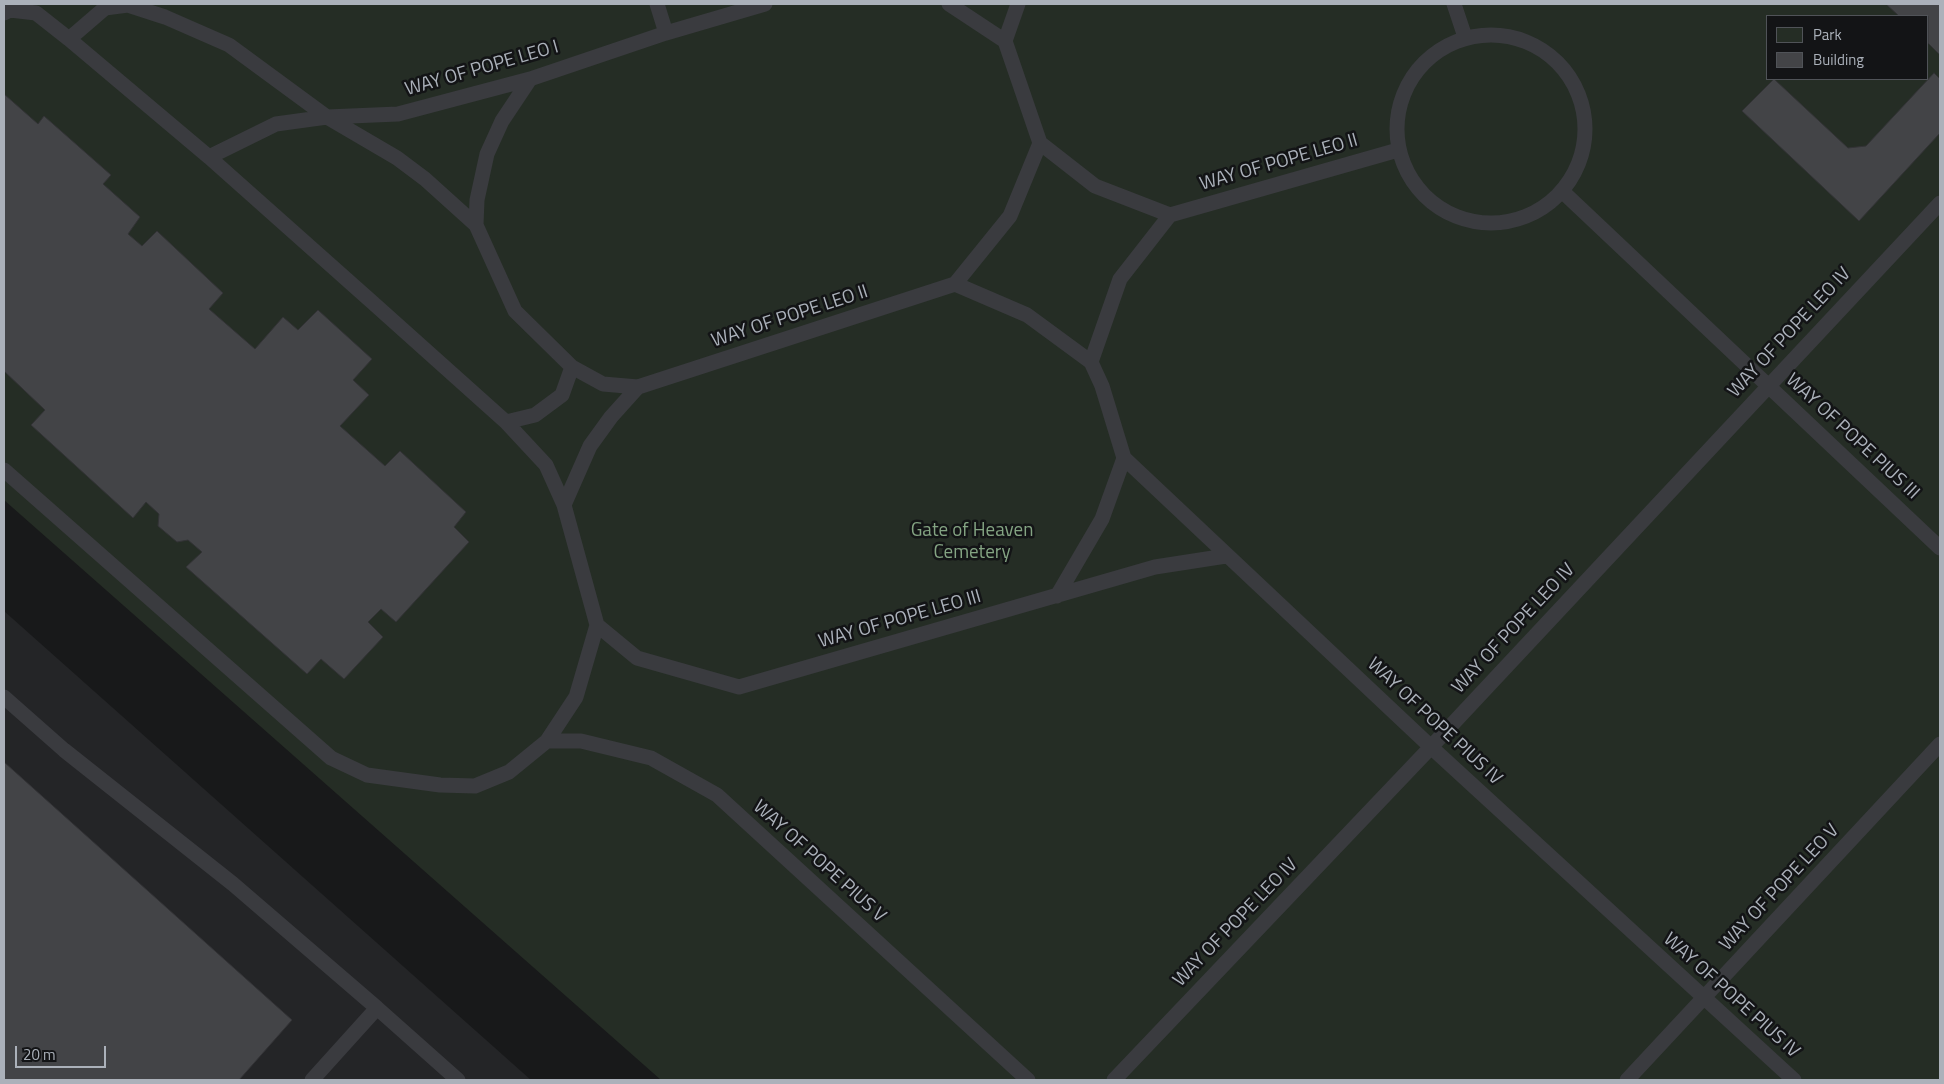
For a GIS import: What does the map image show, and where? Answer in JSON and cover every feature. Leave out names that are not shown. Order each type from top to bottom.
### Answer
[{"type":"lane","points":[[657,4],[666,33]]},
{"type":"lane","name":"WAY OF POPE LEO I","points":[[209,157],[276,124],[327,117],[398,114],[530,79],[666,33],[722,10],[765,4]]},
{"type":"lane","points":[[949,4],[1005,41],[1040,143],[1095,186],[1170,215],[1120,279],[1091,362],[1027,314],[955,284],[1010,216],[1040,143]]},
{"type":"lane","points":[[1005,41],[1018,4]]},
{"type":"lane","points":[[1454,4],[1465,37]]},
{"type":"lane","points":[[68,39],[104,8],[128,5],[166,17],[229,45],[327,117],[397,158],[425,179],[476,225]]},
{"type":"lane","points":[[4,12],[10,10],[36,13],[68,39],[209,157],[506,422],[546,465],[564,505],[597,625],[576,697],[547,741],[509,772],[475,786],[440,785],[368,774],[331,758],[4,470]]},
{"type":"lane","points":[[1495,34],[1525,40],[1551,55],[1572,78],[1584,106],[1586,136],[1578,166],[1562,191],[1539,210],[1512,221],[1482,223],[1453,216],[1428,200],[1409,177],[1398,150],[1396,121],[1402,93],[1417,68],[1439,49],[1465,37],[1495,34]]},
{"type":"lane","points":[[476,225],[477,200],[487,154],[502,121],[530,79]]},
{"type":"lane","name":"WAY OF POPE LEO II","points":[[1170,215],[1398,150]]},
{"type":"lane","name":"WAY OF POPE PIUS III","points":[[1562,191],[1940,548]]},
{"type":"lane","name":"WAY OF POPE LEO IV","points":[[1114,1080],[1431,747],[1940,203]]},
{"type":"lane","name":"WAY OF POPE LEO II","points":[[476,225],[515,312],[572,368],[603,384],[638,387],[955,284]]},
{"type":"lane","name":"WAY OF POPE PIUS IV","points":[[1091,362],[1102,386],[1124,458],[1431,747],[1794,1080]]},
{"type":"lane","points":[[506,422],[535,415],[562,395],[572,368]]},
{"type":"lane","points":[[564,505],[590,446],[611,417],[638,387]]},
{"type":"lane","points":[[1057,596],[1102,519],[1124,458]]},
{"type":"lane","name":"WAY OF POPE LEO III","points":[[597,625],[637,658],[739,687],[1155,567],[1226,556]]},
{"type":"lane","points":[[4,697],[64,750],[233,884],[458,1080]]},
{"type":"lane","name":"WAY OF POPE PIUS V","points":[[547,741],[581,741],[651,758],[717,795],[1028,1080]]},
{"type":"lane","name":"WAY OF POPE LEO V","points":[[1627,1080],[1940,744]]},
{"type":"lane","points":[[312,1080],[377,1008]]},
{"type":"shaded area","points":[[4,611],[531,1080],[4,1080]]},
{"type":"green space","name":"Gate of Heaven Cemetery","points":[[4,4],[1940,4],[1940,1080],[661,1080],[4,500]]},
{"type":"building","points":[[1886,4],[1940,4],[1940,55],[1929,44],[1929,15],[1898,15]]},
{"type":"building","points":[[1934,73],[1940,79],[1940,133],[1859,221],[1742,111],[1775,80],[1848,148],[1866,146]]},
{"type":"building","points":[[4,94],[38,124],[44,116],[111,175],[103,184],[140,217],[128,234],[142,246],[157,231],[223,293],[209,309],[255,349],[283,317],[298,330],[318,310],[372,359],[353,380],[369,395],[340,426],[385,466],[400,451],[466,512],[454,527],[469,542],[396,622],[381,609],[368,622],[383,637],[344,679],[321,659],[307,674],[186,567],[202,552],[188,540],[177,542],[158,526],[159,514],[146,502],[133,518],[31,425],[45,410],[4,371]]},
{"type":"building","points":[[4,762],[292,1020],[239,1080],[4,1080]]}]
